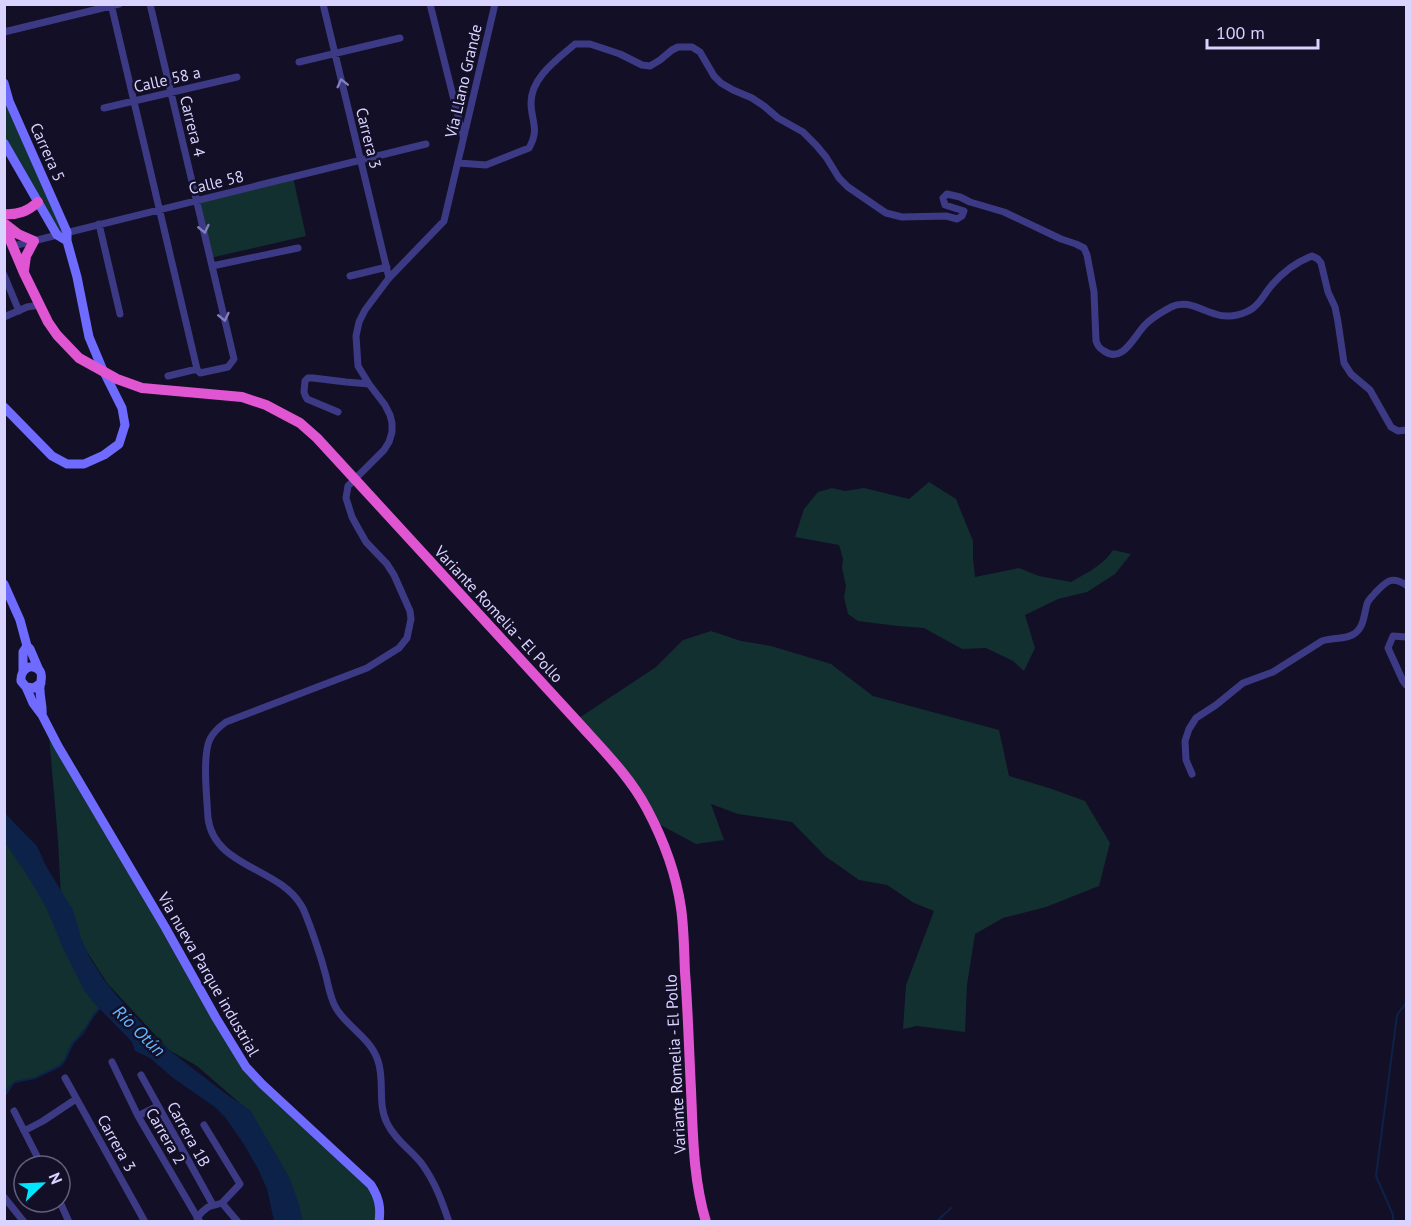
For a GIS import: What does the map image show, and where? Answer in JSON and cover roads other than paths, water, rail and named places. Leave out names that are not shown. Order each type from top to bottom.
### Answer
[{"type":"highway","points":[[4,214],[24,212],[38,202]]},
{"type":"highway","points":[[4,225],[34,241],[26,256],[24,273]]},
{"type":"highway","name":"Variante Romelia - El Pollo","points":[[4,225],[24,273],[57,335],[67,347],[90,365],[117,379],[142,388],[242,398],[266,405],[300,423],[317,438],[612,759],[634,788],[659,833],[668,856],[681,908],[694,1153],[697,1183],[706,1221]]},
{"type":"main road","name":"Carrera 5","points":[[4,83],[9,101],[64,236]]},
{"type":"main road","name":"Carrera 5","points":[[4,143],[38,202],[64,236]]},
{"type":"main road","points":[[4,406],[52,456],[67,464],[84,464],[104,455],[118,444],[125,425],[122,408],[89,337],[77,277],[64,236]]},
{"type":"main road","name":"Vía nueva Parque industrial","points":[[4,584],[20,620],[27,646],[42,676],[40,690],[42,715]]},
{"type":"main road","name":"Vía nueva Parque industrial","points":[[27,646],[23,652],[21,681],[216,1018],[246,1067],[371,1185],[380,1206],[379,1221]]},
{"type":"main road","points":[[23,671],[31,667],[39,671]]},
{"type":"main road","points":[[26,687],[34,688],[41,682]]},
{"type":"street","points":[[4,32],[119,4]]},
{"type":"street","name":"Carrera 4","points":[[150,4],[234,359],[228,367],[200,373],[197,369]]},
{"type":"street","name":"Carrera 3","points":[[322,4],[389,278]]},
{"type":"street","points":[[430,4],[463,139]]},
{"type":"street","name":"Vía Llano Grande","points":[[449,1221],[441,1197],[422,1164],[396,1138],[388,1126],[381,1105],[381,1072],[377,1058],[365,1039],[346,1022],[335,1007],[318,949],[302,906],[294,895],[273,879],[226,852],[213,837],[209,828],[206,752],[212,736],[226,722],[367,668],[399,648],[407,638],[411,619],[410,611],[387,564],[366,542],[357,528],[346,498],[348,486],[384,450],[392,432],[392,423],[386,405],[358,366],[356,336],[365,310],[389,278],[444,221],[495,4]]},
{"type":"street","points":[[111,5],[197,369],[168,376]]},
{"type":"street","points":[[299,62],[400,38]]},
{"type":"street","points":[[458,163],[486,165],[529,148],[535,135],[531,101],[536,85],[544,72],[574,44],[590,44],[620,54],[642,65],[650,66],[678,47],[692,46],[700,52],[714,76],[721,83],[752,98],[778,118],[803,132],[848,187],[885,213],[902,217],[946,216],[957,219],[964,211],[945,205],[943,198],[947,194],[1004,212],[1084,248],[1094,292],[1096,341],[1099,348],[1108,354],[1117,354],[1128,348],[1144,325],[1175,305],[1184,303],[1215,315],[1224,316],[1234,316],[1250,310],[1257,306],[1271,286],[1300,260],[1311,256],[1318,259],[1322,263],[1328,292],[1335,307],[1344,363],[1351,374],[1370,390],[1391,427],[1398,431],[1407,429]]},
{"type":"street","name":"Calle 58 a","points":[[104,108],[237,77]]},
{"type":"street","name":"Calle 58","points":[[13,246],[64,236],[99,224],[426,144]]},
{"type":"street","points":[[99,224],[120,314]]},
{"type":"street","points":[[213,267],[298,248]]},
{"type":"street","points":[[350,276],[387,267]]},
{"type":"street","points":[[4,275],[19,311]]},
{"type":"street","points":[[4,317],[27,307],[40,305]]},
{"type":"street","points":[[338,412],[307,399],[304,392],[305,381],[308,378],[369,384]]},
{"type":"street","points":[[1192,774],[1186,760],[1185,741],[1196,718],[1243,683],[1273,672],[1322,641],[1355,634],[1361,627],[1367,602],[1385,583],[1399,580],[1407,585]]},
{"type":"street","points":[[1407,637],[1392,636],[1388,648],[1407,685]]},
{"type":"street","name":"Carrera 2","points":[[112,1062],[138,1116],[199,1220]]},
{"type":"street","name":"Carrera 1B","points":[[141,1075],[213,1205]]},
{"type":"street","name":"Carrera 3","points":[[64,1078],[145,1221]]},
{"type":"street","points":[[24,1131],[76,1099]]},
{"type":"street","points":[[138,1116],[158,1106]]},
{"type":"street","points":[[14,1111],[36,1154]]},
{"type":"street","points":[[199,1220],[202,1212],[213,1205],[222,1203],[240,1184],[204,1125]]},
{"type":"street","points":[[4,1197],[24,1221]]},
{"type":"street","points":[[222,1203],[238,1221]]},
{"type":"water","name":"Río Otún","points":[[4,812],[37,846],[46,866],[73,910],[89,956],[117,996],[169,1050],[250,1110],[289,1177],[303,1221],[274,1221],[267,1189],[258,1169],[225,1117],[150,1058],[135,1051],[132,1042],[84,990],[46,907],[5,843]]},
{"type":"waterway","points":[[1393,1222],[1393,1215],[1376,1176],[1397,1015],[1406,1003]]},
{"type":"waterway","points":[[4,1098],[8,1089],[15,1082],[35,1078],[60,1066],[72,1044],[83,1033],[101,1007]]},
{"type":"waterway","points":[[936,1222],[951,1208]]}]
